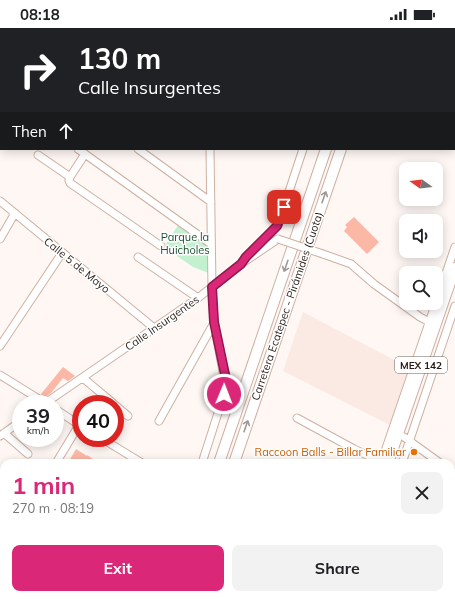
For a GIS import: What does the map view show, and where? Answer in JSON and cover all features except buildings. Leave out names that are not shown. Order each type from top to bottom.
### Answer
[{"type":"highway","name":"Carretera Ecatepec - Pirámides (Cuota)","points":[[220,459],[326,150]]},
{"type":"highway","name":"Carretera Ecatepec - Pirámides (Cuota)","points":[[235,459],[341,150]]},
{"type":"highway","name":"MEX 142","points":[[385,459],[432,323],[450,310],[455,268]]},
{"type":"highway","name":"MEX 142","points":[[397,459],[406,439],[450,310],[455,285]]},
{"type":"street","points":[[79,150],[212,244]]},
{"type":"street","points":[[139,150],[211,202]]},
{"type":"street","points":[[203,459],[226,388],[214,322],[210,150]]},
{"type":"street","points":[[241,264],[278,225],[303,150]]},
{"type":"street","points":[[85,154],[70,177],[70,183],[161,246]]},
{"type":"street","points":[[38,155],[70,177]]},
{"type":"street","name":"Calle 5 de Mayo","points":[[0,201],[154,328]]},
{"type":"street","points":[[0,239],[15,213]]},
{"type":"street","name":"Calle Insurgentes","points":[[59,395],[198,298],[241,264],[278,239],[351,264],[374,284],[432,323]]},
{"type":"street","points":[[432,323],[455,247]]},
{"type":"street","points":[[0,346],[62,253]]},
{"type":"street","points":[[138,257],[198,298]]},
{"type":"street","points":[[158,421],[214,322]]},
{"type":"street","points":[[0,375],[32,395]]},
{"type":"street","points":[[83,378],[103,395]]},
{"type":"street","points":[[124,413],[128,416]]},
{"type":"street","points":[[297,418],[375,459]]},
{"type":"street","points":[[12,427],[2,434],[28,454]]},
{"type":"street","points":[[59,459],[72,438]]},
{"type":"street","points":[[403,459],[406,439],[434,459]]},
{"type":"street","points":[[116,447],[135,459]]},
{"type":"shaded area","points":[[303,312],[413,370],[394,427],[283,371]]},
{"type":"green space","name":"Parque la Huicholes","points":[[180,222],[211,245],[211,274],[193,267],[164,247]]},
{"type":"place","name":"Raccoon Balls - Billar Familiar","points":[[414,452]]},
{"type":"route","points":[[224,394],[226,379],[214,322],[212,287],[241,264],[278,225],[284,207]]}]
